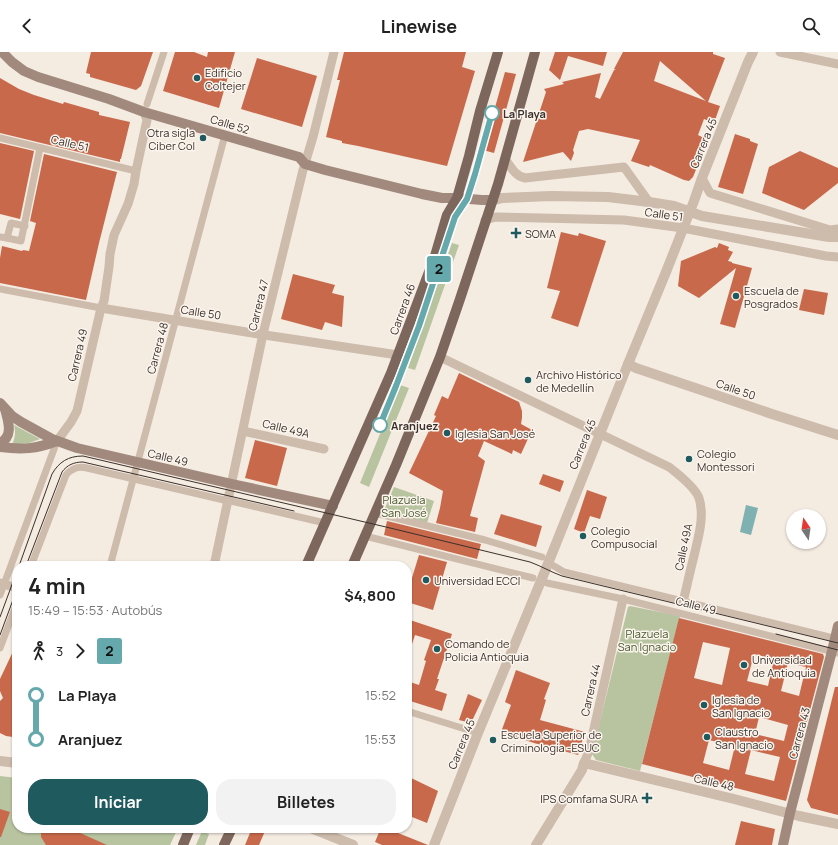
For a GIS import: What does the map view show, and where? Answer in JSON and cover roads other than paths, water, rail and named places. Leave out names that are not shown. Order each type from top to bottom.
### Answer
[{"type":"main road","name":"Calle 52","points":[[2,52],[12,62],[38,77],[109,99],[146,108],[225,135],[299,157],[305,164],[422,194],[442,198],[457,198]]},
{"type":"main road","name":"Carrera 46","points":[[308,561],[398,355],[435,256],[447,215],[457,198],[480,111],[498,52]]},
{"type":"main road","points":[[354,561],[376,513],[440,357],[493,200],[535,52]]},
{"type":"main road","name":"Calle 51","points":[[457,198],[493,200]]},
{"type":"main road","points":[[0,443],[6,438],[9,430],[2,406]]},
{"type":"main road","name":"Calle 49","points":[[2,406],[21,422],[56,441],[77,448],[333,506]]},
{"type":"main road","points":[[0,447],[25,449],[36,448],[56,441]]},
{"type":"main road","name":"Carrera 43","points":[[783,845],[790,813],[835,652],[838,626]]},
{"type":"main road","points":[[183,845],[188,833]]},
{"type":"main road","points":[[224,845],[230,833]]},
{"type":"street","name":"Carrera 49","points":[[0,595],[2,583],[56,441],[72,422],[77,411],[101,308],[104,301],[114,235],[131,194],[147,120],[146,108],[164,52]]},
{"type":"street","name":"Carrera 47","points":[[215,561],[263,334],[334,52]]},
{"type":"street","name":"Carrera 45","points":[[434,845],[599,434],[666,272],[753,52]]},
{"type":"street","points":[[780,52],[838,64]]},
{"type":"street","name":"Carrera 48","points":[[111,561],[225,135]]},
{"type":"street","name":"Calle 51","points":[[0,138],[136,170]]},
{"type":"street","points":[[25,226],[11,223],[3,237],[21,241],[25,226],[40,148]]},
{"type":"street","name":"Calle 51","points":[[505,159],[516,174],[525,178],[624,167],[650,202]]},
{"type":"street","points":[[702,178],[710,193],[830,230],[838,229]]},
{"type":"street","name":"Calle 51","points":[[493,200],[502,198],[543,196],[608,197],[674,206],[702,216],[829,237],[838,237]]},
{"type":"street","name":"Calle 51","points":[[485,220],[496,217],[624,220],[683,228],[826,256],[838,257]]},
{"type":"street","name":"Calle 50","points":[[0,289],[101,308],[398,355]]},
{"type":"street","points":[[440,357],[599,434]]},
{"type":"street","name":"Calle 50","points":[[628,364],[636,368],[838,435]]},
{"type":"street","name":"Calle 49A","points":[[243,431],[324,449]]},
{"type":"street","name":"Calle 49A","points":[[599,434],[669,467],[692,487],[699,497],[701,525],[683,602]]},
{"type":"street","points":[[33,561],[66,475],[75,468],[81,467],[325,523]]},
{"type":"street","points":[[376,513],[485,540],[542,557]]},
{"type":"street","points":[[365,536],[533,578]]},
{"type":"street","name":"Calle 49","points":[[554,566],[564,572],[837,639]]},
{"type":"street","points":[[2,583],[12,586]]},
{"type":"street","name":"Calle 49","points":[[547,583],[623,599],[835,652]]},
{"type":"street","name":"Carrera 44","points":[[536,845],[582,770],[589,751],[623,599]]},
{"type":"street","points":[[0,648],[12,616]]},
{"type":"street","points":[[412,713],[478,733]]},
{"type":"street","points":[[0,761],[12,762]]},
{"type":"street","name":"Calle 48","points":[[584,763],[838,824]]},
{"type":"street","points":[[323,833],[353,845]]},
{"type":"water","points":[[746,505],[758,508],[751,535],[740,532]]},
{"type":"tram line","points":[[21,561],[52,474],[64,460],[83,456],[530,562],[562,576],[838,643]]},
{"type":"tram line","points":[[28,561],[62,472],[71,464],[83,462],[294,511]]},
{"type":"tram line","points":[[0,617],[12,585]]},
{"type":"tram line","points":[[0,635],[12,603]]},
{"type":"tram line","points":[[776,634],[838,650]]},
{"type":"place","name":"Edificio Coltejer","points":[[197,78]]},
{"type":"place","name":"La Playa","points":[[492,113]]},
{"type":"place","name":"Otra sigla Ciber Col","points":[[203,138]]},
{"type":"place","name":"SOMA","points":[[516,233]]},
{"type":"place","name":"Escuela de Posgrados","points":[[736,296]]},
{"type":"place","name":"Archivo Histórico de Medellín","points":[[528,380]]},
{"type":"place","name":"Aranjuez","points":[[380,425]]},
{"type":"place","name":"Iglesia San José","points":[[447,433]]},
{"type":"place","name":"Colegio Montessori","points":[[689,459]]},
{"type":"place","name":"Colegio Compusocial","points":[[583,536]]},
{"type":"place","name":"Universidad ECCI","points":[[426,580]]},
{"type":"place","name":"Comando de Policia Antioquia","points":[[437,649]]},
{"type":"place","name":"Universidad de Antioquia","points":[[744,665]]},
{"type":"place","name":"Iglesia de San Ignacio","points":[[704,705]]},
{"type":"place","name":"Claustro San Ignacio","points":[[707,737]]},
{"type":"place","name":"Escuela Superior de Criminología -ESUC","points":[[493,740]]},
{"type":"place","name":"IPS Comfama SURA","points":[[647,798]]},
{"type":"park label","name":"Plazuela San José","points":[[404,505]]},
{"type":"park label","name":"Plazuela San Ignacio","points":[[647,639]]}]
